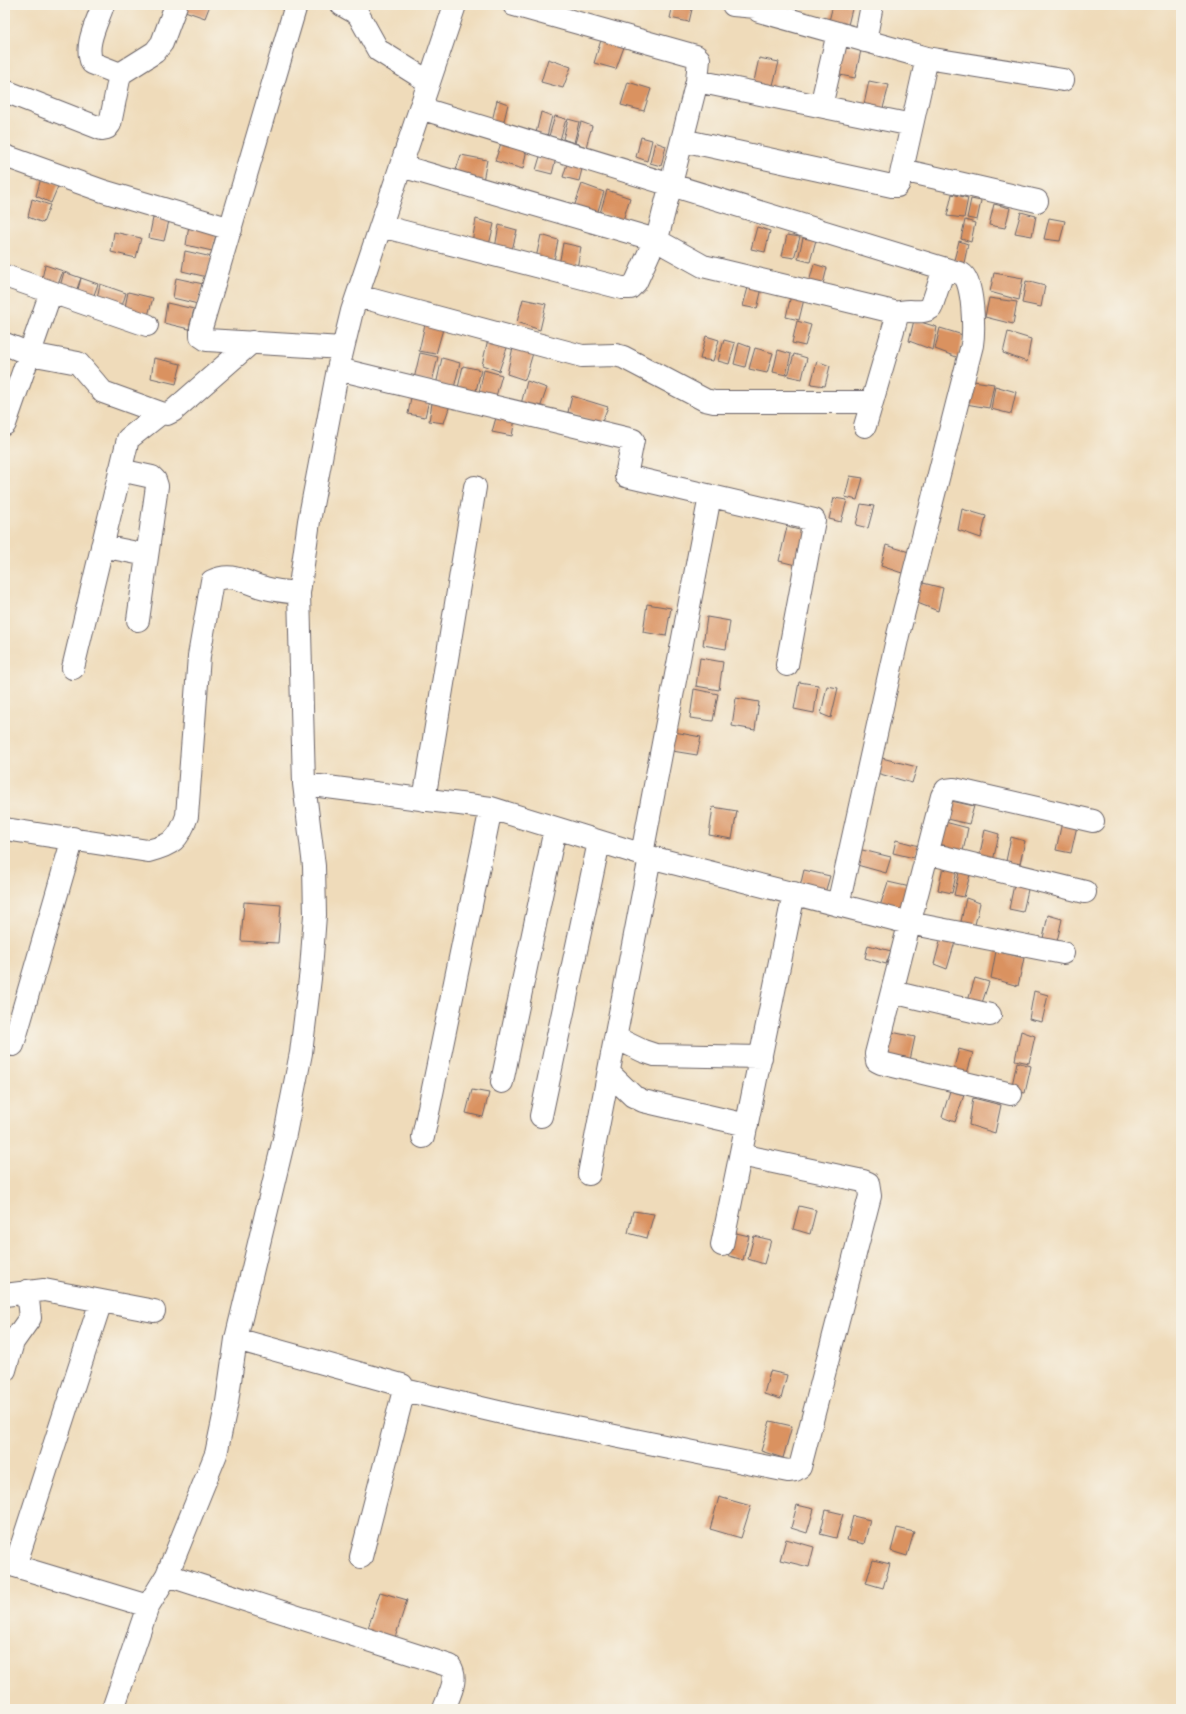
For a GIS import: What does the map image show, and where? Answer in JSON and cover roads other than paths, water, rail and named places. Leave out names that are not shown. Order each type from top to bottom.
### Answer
[{"type":"street","points":[[104,5],[89,46],[88,55],[92,63],[120,74]]},
{"type":"street","points":[[5,91],[102,129],[107,128],[110,124],[120,74],[155,52],[162,43],[176,5]]},
{"type":"street","points":[[296,5],[201,328],[201,336],[207,340],[343,348]]},
{"type":"street","points":[[342,5],[358,14],[378,50],[429,82]]},
{"type":"street","points":[[113,1709],[148,1606],[167,1575],[216,1454],[227,1402],[236,1339],[284,1139],[301,1053],[311,970],[315,915],[314,866],[304,784],[299,593],[313,490],[338,369],[358,296],[455,5]]},
{"type":"street","points":[[381,226],[622,288],[630,288],[636,282],[656,240],[672,184],[697,81],[700,64],[699,59],[696,56],[514,5]]},
{"type":"street","points":[[733,5],[756,6],[759,11],[927,58],[1063,80]]},
{"type":"street","points":[[865,41],[872,5]]},
{"type":"street","points":[[821,106],[838,33]]},
{"type":"street","points":[[682,140],[897,186],[899,183],[927,58]]},
{"type":"street","points":[[697,81],[912,125]]},
{"type":"street","points":[[420,108],[944,268],[962,274],[968,281],[974,330],[972,345],[898,635],[838,904]]},
{"type":"street","points":[[5,156],[103,191],[230,229]]},
{"type":"street","points":[[401,166],[656,240],[703,266],[898,313],[902,311],[921,312],[931,308],[944,268]]},
{"type":"street","points":[[902,170],[1037,201]]},
{"type":"street","points":[[5,276],[147,325]]},
{"type":"street","points":[[7,411],[30,354],[51,292]]},
{"type":"street","points":[[358,296],[582,356],[619,356],[705,400],[714,402],[872,402]]},
{"type":"street","points":[[865,426],[898,313]]},
{"type":"street","points":[[5,344],[30,354],[78,363],[103,392],[167,414],[173,411],[252,342]]},
{"type":"street","points":[[338,369],[633,440],[626,476],[814,520],[787,665]]},
{"type":"street","points":[[73,668],[128,439],[161,413]]},
{"type":"street","points":[[120,470],[152,477],[157,486],[138,620]]},
{"type":"street","points":[[424,800],[475,487]]},
{"type":"street","points":[[589,1174],[616,1038],[646,855],[710,496]]},
{"type":"street","points":[[102,546],[147,555]]},
{"type":"street","points":[[5,829],[73,838],[148,851],[166,846],[177,839],[187,816],[199,656],[212,581],[222,576],[234,577],[266,588],[299,593]]},
{"type":"street","points":[[304,784],[491,808],[555,829],[646,855],[909,923],[1063,953]]},
{"type":"street","points":[[1011,1094],[881,1064],[877,1061],[876,1054],[942,796],[946,790],[954,789],[1093,821]]},
{"type":"street","points":[[423,1137],[491,808]]},
{"type":"street","points":[[502,1082],[555,829]]},
{"type":"street","points":[[13,1045],[73,838]]},
{"type":"street","points":[[541,1116],[599,842]]},
{"type":"street","points":[[927,853],[1084,892]]},
{"type":"street","points":[[722,1245],[794,893]]},
{"type":"street","points":[[892,992],[990,1015]]},
{"type":"street","points":[[616,1038],[655,1055],[761,1057]]},
{"type":"street","points":[[609,1073],[633,1096],[643,1100],[747,1125]]},
{"type":"street","points":[[404,1390],[510,1415],[788,1471],[795,1470],[800,1467],[870,1196],[870,1188],[868,1183],[863,1181],[741,1155]]},
{"type":"street","points":[[5,1295],[44,1290],[154,1311]]},
{"type":"street","points":[[5,1370],[13,1342],[30,1318],[27,1291]]},
{"type":"street","points":[[101,1301],[10,1565],[148,1606]]},
{"type":"street","points":[[236,1339],[402,1385],[404,1390],[361,1557]]},
{"type":"street","points":[[167,1575],[450,1666],[454,1672],[454,1679],[444,1709]]}]
